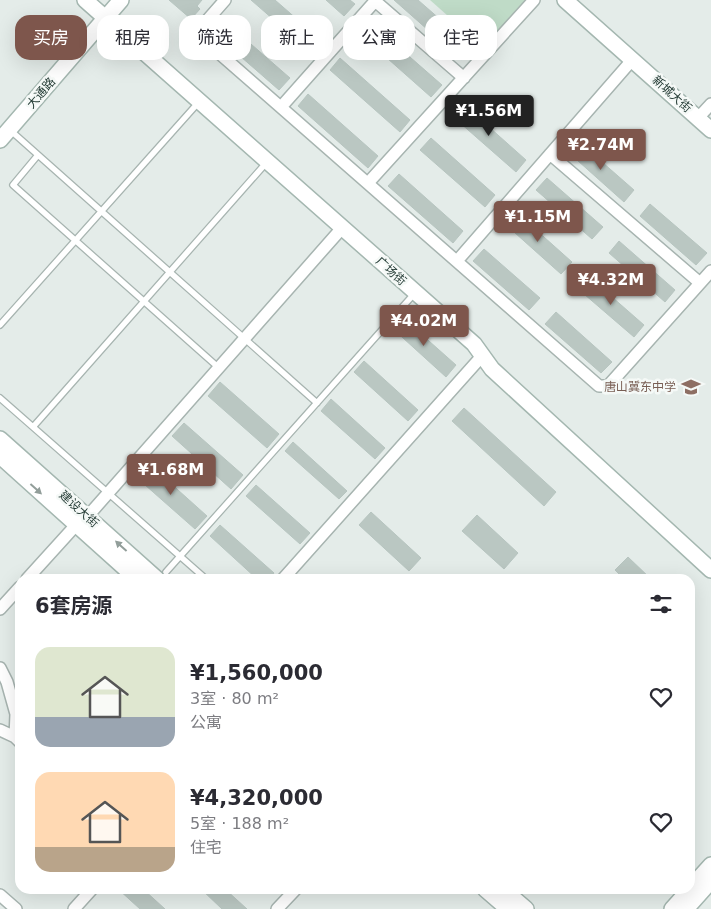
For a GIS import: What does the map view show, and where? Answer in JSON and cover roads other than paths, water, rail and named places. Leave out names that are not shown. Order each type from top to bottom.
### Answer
[{"type":"street","name":"广场街","points":[[85,0],[102,15]]},
{"type":"street","name":"大通路","points":[[108,15],[121,0]]},
{"type":"street","points":[[225,0],[196,33],[599,386],[608,386],[711,271]]},
{"type":"street","points":[[281,107],[375,0],[464,78]]},
{"type":"street","points":[[368,183],[534,0]]},
{"type":"street","name":"新城大街","points":[[565,0],[711,130]]},
{"type":"street","name":"大通路","points":[[3,130],[97,27]]},
{"type":"street","points":[[457,261],[633,59]]},
{"type":"street","name":"广场街","points":[[152,60],[474,344],[492,369],[711,570]]},
{"type":"street","points":[[698,118],[711,104]]},
{"type":"street","points":[[550,154],[700,283]]},
{"type":"street","points":[[32,574],[108,493],[342,228]]},
{"type":"street","points":[[287,574],[482,356]]},
{"type":"street","name":"建设大街","points":[[0,439],[132,574]]},
{"type":"street","name":"建设大街","points":[[0,456],[82,521],[161,574]]},
{"type":"street","points":[[0,609],[15,592]]},
{"type":"street","points":[[0,668],[7,682],[15,710]]},
{"type":"street","points":[[0,730],[15,739]]},
{"type":"street","points":[[695,883],[711,865]]},
{"type":"street","points":[[686,909],[711,881]]},
{"type":"street","points":[[0,894],[16,909]]},
{"type":"street","points":[[74,909],[88,894]]},
{"type":"street","points":[[277,909],[291,894]]},
{"type":"street","points":[[491,894],[508,909]]},
{"type":"street","points":[[509,894],[526,909]]},
{"type":"street","points":[[672,909],[686,894]]},
{"type":"lane","points":[[0,325],[200,102]]},
{"type":"lane","points":[[3,130],[38,156],[317,403]]},
{"type":"lane","points":[[38,156],[13,184],[219,368]]},
{"type":"lane","points":[[33,427],[267,162]]},
{"type":"lane","points":[[163,574],[415,293]]},
{"type":"lane","points":[[0,398],[200,574]]},
{"type":"place","name":"唐山冀东中学","points":[[691,387]]}]
